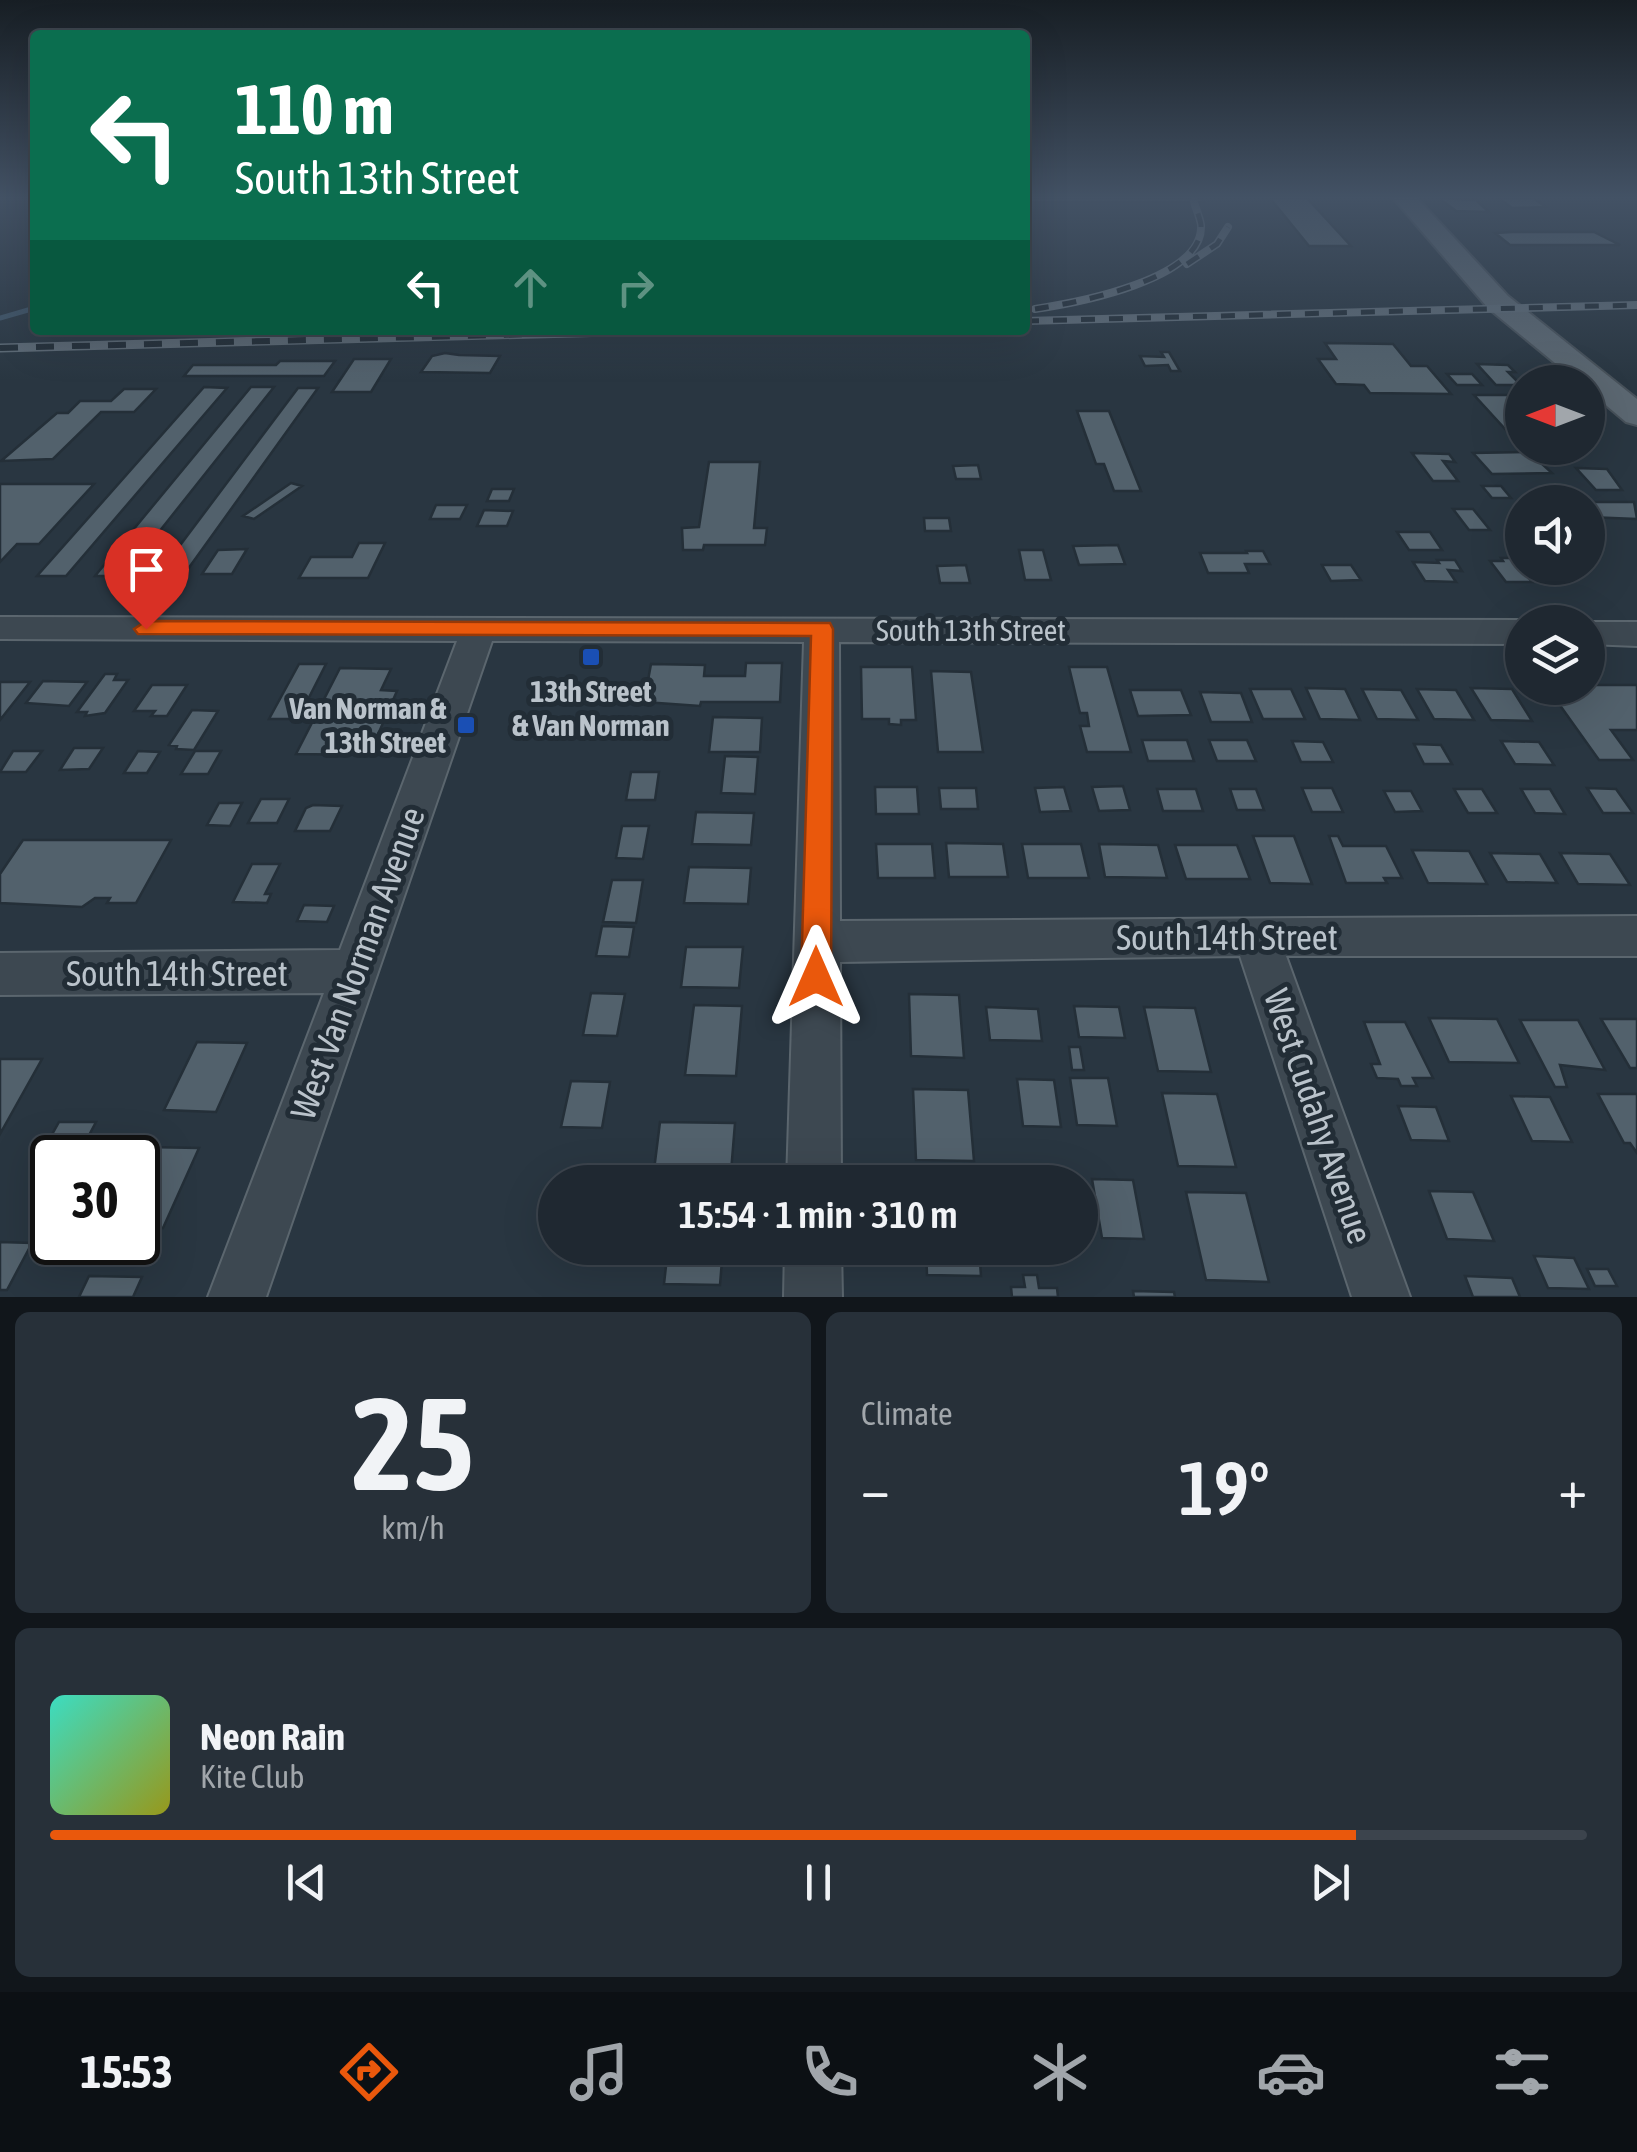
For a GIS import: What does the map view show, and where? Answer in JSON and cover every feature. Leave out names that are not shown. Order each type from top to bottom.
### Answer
[{"type":"main road","points":[[1437,259],[1482,316],[1540,365]]},
{"type":"main road","points":[[1452,259],[1498,302],[1637,415]]},
{"type":"main road","points":[[1605,420],[1637,447]]},
{"type":"street","name":"South 13th Street","points":[[0,628],[1505,632]]},
{"type":"street","name":"West Van Norman Avenue","points":[[236,1297],[479,629]]},
{"type":"street","points":[[814,1165],[822,629]]},
{"type":"street","points":[[1605,633],[1637,634]]},
{"type":"street","name":"West Cudahy Avenue","points":[[1256,936],[1381,1297]]},
{"type":"street","name":"South 14th Street","points":[[816,942],[1637,936]]},
{"type":"street","name":"South 14th Street","points":[[0,974],[354,971]]},
{"type":"street","points":[[813,1297],[814,1265]]},
{"type":"building","points":[[1325,343],[1393,344],[1411,366],[1427,366],[1451,394],[1370,393],[1364,385],[1336,384],[1318,359],[1336,359]]},
{"type":"building","points":[[1161,352],[1169,352],[1180,371],[1171,371],[1168,365],[1145,366],[1140,356],[1164,357]]},
{"type":"building","points":[[432,356],[500,356],[490,373],[421,372]]},
{"type":"building","points":[[354,359],[391,359],[371,392],[332,392]]},
{"type":"building","points":[[280,361],[335,361],[324,376],[184,376],[193,365],[276,365]]},
{"type":"building","points":[[1477,364],[1508,365],[1505,385],[1496,385]]},
{"type":"building","points":[[1447,374],[1472,374],[1482,385],[1457,385]]},
{"type":"building","points":[[204,387],[227,388],[66,576],[37,576]]},
{"type":"building","points":[[251,387],[274,387],[124,576],[95,576]]},
{"type":"building","points":[[298,388],[318,388],[183,576],[157,576]]},
{"type":"building","points":[[124,389],[156,389],[134,412],[101,412],[53,459],[1,461],[57,413],[68,413],[80,401],[111,401]]},
{"type":"building","points":[[1474,395],[1505,395],[1505,429]]},
{"type":"building","points":[[1077,411],[1109,411],[1141,491],[1114,491],[1104,464],[1096,464]]},
{"type":"building","points":[[1505,452],[1505,465],[1543,465],[1552,473],[1492,474],[1473,453]]},
{"type":"building","points":[[1412,453],[1449,454],[1455,462],[1443,461],[1458,481],[1433,481]]},
{"type":"building","points":[[709,462],[760,462],[754,528],[767,528],[765,545],[704,545],[703,550],[683,550],[682,528],[699,527]]},
{"type":"building","points":[[978,465],[981,479],[956,479],[953,466]]},
{"type":"building","points":[[1576,468],[1607,469],[1622,490],[1605,490],[1605,485],[1591,485]]},
{"type":"building","points":[[291,483],[302,486],[254,519],[243,516]]},
{"type":"building","points":[[0,484],[94,484],[39,544],[17,544],[0,562]]},
{"type":"building","points":[[1482,486],[1501,486],[1505,491],[1505,498],[1492,498]]},
{"type":"building","points":[[492,489],[514,489],[509,501],[487,501]]},
{"type":"building","points":[[1605,502],[1634,502],[1637,519],[1605,518]]},
{"type":"building","points":[[436,505],[467,505],[460,519],[430,519]]},
{"type":"building","points":[[1453,509],[1473,509],[1490,530],[1469,530]]},
{"type":"building","points":[[484,510],[513,511],[507,526],[477,526]]},
{"type":"building","points":[[924,518],[949,518],[951,531],[925,531]]},
{"type":"building","points":[[1397,532],[1430,532],[1442,550],[1409,550]]},
{"type":"building","points":[[359,543],[385,543],[368,578],[299,578],[311,557],[352,557]]},
{"type":"building","points":[[1118,545],[1125,564],[1079,565],[1073,546]]},
{"type":"building","points":[[247,549],[232,574],[202,574],[218,550]]},
{"type":"building","points":[[1019,550],[1043,550],[1051,580],[1025,580]]},
{"type":"building","points":[[1263,551],[1270,564],[1245,564],[1249,573],[1208,573],[1200,553],[1247,553]]},
{"type":"building","points":[[1501,558],[1505,558],[1505,581],[1490,561],[1503,561]]},
{"type":"building","points":[[1437,560],[1455,560],[1462,571],[1448,570],[1456,582],[1425,581],[1413,562],[1439,563]]},
{"type":"building","points":[[966,565],[970,583],[940,583],[937,566]]},
{"type":"building","points":[[1322,565],[1351,565],[1361,580],[1331,581]]},
{"type":"building","points":[[746,663],[782,663],[780,702],[701,702],[700,706],[644,702],[651,664],[705,665],[704,676],[745,676]]},
{"type":"building","points":[[299,664],[326,664],[298,719],[269,719]]},
{"type":"building","points":[[861,667],[912,667],[916,720],[901,720],[901,725],[889,724],[889,719],[862,719]]},
{"type":"building","points":[[1069,667],[1107,667],[1131,752],[1087,752],[1080,726],[1089,726],[1087,713],[1080,713]]},
{"type":"building","points":[[340,668],[391,669],[381,690],[397,691],[369,755],[296,754]]},
{"type":"building","points":[[931,671],[971,672],[983,752],[938,752]]},
{"type":"building","points":[[105,674],[117,674],[114,680],[128,680],[105,713],[85,716],[87,712],[77,712]]},
{"type":"building","points":[[43,681],[87,682],[69,706],[26,703]]},
{"type":"building","points":[[0,682],[30,682],[0,720]]},
{"type":"building","points":[[152,685],[187,685],[167,716],[151,716],[155,711],[134,711]]},
{"type":"building","points":[[1605,685],[1637,685],[1637,730],[1611,730],[1633,760],[1599,760],[1560,705],[1605,705]]},
{"type":"building","points":[[1306,688],[1345,689],[1360,720],[1320,719]]},
{"type":"building","points":[[1471,688],[1505,689],[1505,705],[1522,705],[1532,721],[1491,720]]},
{"type":"building","points":[[1250,689],[1291,689],[1305,719],[1263,719]]},
{"type":"building","points":[[1362,689],[1401,690],[1418,720],[1377,719]]},
{"type":"building","points":[[1417,689],[1456,690],[1474,720],[1434,719]]},
{"type":"building","points":[[1130,690],[1181,690],[1191,715],[1138,716]]},
{"type":"building","points":[[1200,692],[1241,693],[1252,722],[1211,722]]},
{"type":"building","points":[[192,710],[218,711],[194,750],[176,749],[177,746],[169,745]]},
{"type":"building","points":[[713,717],[762,718],[760,752],[709,752]]},
{"type":"building","points":[[1142,740],[1187,740],[1194,761],[1148,761]]},
{"type":"building","points":[[1209,740],[1247,740],[1256,761],[1217,761]]},
{"type":"building","points":[[1292,741],[1323,742],[1333,762],[1301,762]]},
{"type":"building","points":[[1501,741],[1539,742],[1554,765],[1515,764]]},
{"type":"building","points":[[1414,744],[1441,745],[1452,764],[1424,764]]},
{"type":"building","points":[[74,748],[103,748],[89,769],[60,770]]},
{"type":"building","points":[[13,751],[42,751],[26,772],[0,772]]},
{"type":"building","points":[[138,751],[160,752],[147,773],[124,773]]},
{"type":"building","points":[[195,751],[221,751],[208,774],[181,774]]},
{"type":"building","points":[[725,756],[758,757],[755,794],[721,793]]},
{"type":"building","points":[[631,772],[659,772],[655,800],[626,800]]},
{"type":"building","points":[[1123,786],[1130,810],[1099,811],[1092,787]]},
{"type":"building","points":[[875,787],[917,787],[919,814],[876,814]]},
{"type":"building","points":[[1064,787],[1071,811],[1040,812],[1035,788]]},
{"type":"building","points":[[939,788],[976,788],[978,809],[941,809]]},
{"type":"building","points":[[1302,788],[1332,788],[1343,812],[1312,812]]},
{"type":"building","points":[[1587,788],[1616,789],[1633,813],[1603,813]]},
{"type":"building","points":[[1157,789],[1196,789],[1203,811],[1163,811]]},
{"type":"building","points":[[1230,789],[1256,789],[1264,810],[1237,810]]},
{"type":"building","points":[[1454,789],[1482,789],[1497,813],[1468,813]]},
{"type":"building","points":[[1521,789],[1550,789],[1565,814],[1535,813]]},
{"type":"building","points":[[1384,791],[1411,791],[1422,811],[1395,812]]},
{"type":"building","points":[[261,799],[289,799],[277,823],[248,823]]},
{"type":"building","points":[[219,803],[242,803],[230,826],[207,825]]},
{"type":"building","points":[[342,806],[330,831],[295,831],[306,808]]},
{"type":"building","points":[[696,812],[754,813],[751,845],[692,844]]},
{"type":"building","points":[[622,826],[649,826],[643,859],[616,858]]},
{"type":"building","points":[[1253,836],[1294,836],[1312,884],[1270,883]]},
{"type":"building","points":[[1329,836],[1338,836],[1343,846],[1386,846],[1402,878],[1384,878],[1387,883],[1346,883]]},
{"type":"building","points":[[23,840],[171,840],[136,903],[107,903],[110,898],[95,898],[82,907],[0,903],[0,874]]},
{"type":"building","points":[[946,843],[1003,844],[1008,877],[949,877]]},
{"type":"building","points":[[876,844],[932,844],[935,878],[878,878]]},
{"type":"building","points":[[1022,844],[1081,844],[1089,878],[1028,878]]},
{"type":"building","points":[[1099,844],[1158,845],[1167,878],[1105,877]]},
{"type":"building","points":[[1175,845],[1237,845],[1250,879],[1186,879]]},
{"type":"building","points":[[1412,850],[1469,851],[1487,884],[1428,883]]},
{"type":"building","points":[[1490,853],[1540,854],[1557,883],[1507,882]]},
{"type":"building","points":[[1560,853],[1610,854],[1630,885],[1578,884]]},
{"type":"building","points":[[252,864],[280,864],[265,894],[271,894],[267,903],[233,902]]},
{"type":"building","points":[[689,867],[751,868],[748,904],[684,903]]},
{"type":"building","points":[[612,880],[643,880],[636,923],[603,922]]},
{"type":"building","points":[[304,905],[334,906],[327,922],[297,921]]},
{"type":"building","points":[[602,926],[634,927],[629,957],[596,956]]},
{"type":"building","points":[[686,947],[743,947],[739,988],[681,987]]},
{"type":"building","points":[[591,993],[625,994],[617,1036],[583,1035]]},
{"type":"building","points":[[909,994],[959,995],[964,1058],[911,1056]]},
{"type":"building","points":[[694,1005],[742,1006],[736,1076],[685,1075]]},
{"type":"building","points":[[1074,1006],[1119,1007],[1125,1038],[1079,1037]]},
{"type":"building","points":[[986,1007],[1038,1009],[1042,1041],[990,1040]]},
{"type":"building","points":[[1144,1007],[1195,1008],[1211,1072],[1158,1071]]},
{"type":"building","points":[[1429,1018],[1497,1019],[1519,1063],[1449,1062]]},
{"type":"building","points":[[1601,1019],[1637,1019],[1637,1068],[1630,1068]]},
{"type":"building","points":[[1520,1020],[1578,1020],[1605,1070],[1560,1065],[1567,1087],[1555,1087]]},
{"type":"building","points":[[1364,1022],[1405,1022],[1433,1078],[1413,1078],[1417,1086],[1401,1086],[1398,1079],[1377,1078],[1371,1064],[1380,1064]]},
{"type":"building","points":[[197,1042],[247,1043],[216,1112],[164,1110]]},
{"type":"building","points":[[1069,1047],[1080,1047],[1084,1070],[1072,1070]]},
{"type":"building","points":[[0,1059],[42,1059],[0,1134]]},
{"type":"building","points":[[1070,1078],[1108,1078],[1117,1126],[1077,1125]]},
{"type":"building","points":[[1017,1079],[1054,1080],[1061,1127],[1023,1126]]},
{"type":"building","points":[[571,1081],[610,1082],[602,1128],[561,1127]]},
{"type":"building","points":[[913,1089],[968,1090],[974,1161],[916,1160]]},
{"type":"building","points":[[1162,1093],[1217,1094],[1236,1167],[1178,1166]]},
{"type":"building","points":[[1598,1094],[1637,1094],[1637,1153],[1630,1143],[1624,1143]]},
{"type":"building","points":[[1511,1096],[1550,1097],[1572,1142],[1532,1141]]},
{"type":"building","points":[[1398,1106],[1436,1107],[1449,1141],[1411,1140]]},
{"type":"building","points":[[59,1122],[96,1122],[89,1135],[52,1135]]},
{"type":"building","points":[[660,1122],[735,1123],[732,1165],[655,1165]]},
{"type":"building","points":[[160,1147],[199,1148],[163,1228]]},
{"type":"building","points":[[1098,1179],[1133,1180],[1144,1239],[1102,1238]]},
{"type":"building","points":[[1429,1191],[1473,1192],[1494,1241],[1447,1239]]},
{"type":"building","points":[[1186,1192],[1246,1193],[1269,1282],[1206,1280]]},
{"type":"building","points":[[0,1242],[30,1243],[7,1290],[0,1290]]},
{"type":"building","points":[[1534,1256],[1574,1258],[1589,1289],[1548,1288]]},
{"type":"building","points":[[666,1265],[722,1265],[720,1285],[664,1284]]},
{"type":"building","points":[[927,1265],[980,1265],[981,1276],[927,1275]]},
{"type":"building","points":[[1587,1269],[1608,1269],[1617,1286],[1595,1286]]},
{"type":"building","points":[[1023,1275],[1037,1275],[1039,1288],[1057,1288],[1058,1297],[1012,1297],[1011,1287],[1025,1287]]},
{"type":"building","points":[[89,1276],[142,1277],[133,1297],[79,1297]]},
{"type":"building","points":[[1465,1276],[1512,1278],[1520,1297],[1473,1297]]},
{"type":"building","points":[[1133,1291],[1174,1292],[1175,1297],[1134,1297]]},
{"type":"waterway","points":[[0,318],[30,309]]},
{"type":"railway","points":[[1035,309],[1134,285],[1183,259]]},
{"type":"railway","points":[[1187,264],[1195,259]]},
{"type":"railway","points":[[1030,321],[1637,305]]},
{"type":"railway","points":[[0,348],[495,335]]},
{"type":"place","name":"13th Street & Van Norman","points":[[591,657]]},
{"type":"place","name":"Van Norman & 13th Street","points":[[466,725]]},
{"type":"route","points":[[146,629],[822,629],[816,977]]}]
